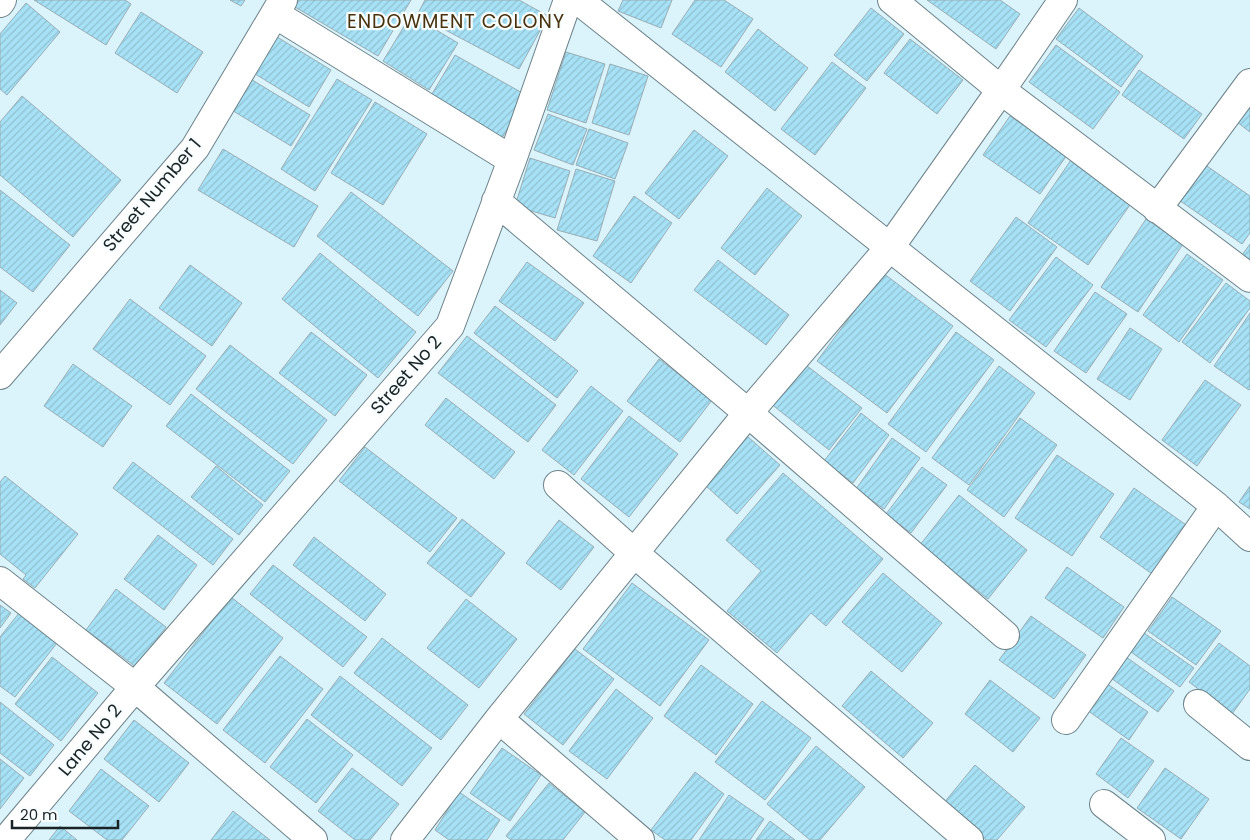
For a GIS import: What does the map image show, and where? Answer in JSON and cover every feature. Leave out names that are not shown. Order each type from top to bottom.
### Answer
[{"type":"street","name":"Street No 2","points":[[135,687],[450,326],[512,160],[568,0]]},
{"type":"street","points":[[578,0],[1216,506],[1250,537]]},
{"type":"street","points":[[892,0],[1001,90],[1250,278]]},
{"type":"street","points":[[405,840],[499,719],[748,413],[890,247],[1063,0]]},
{"type":"street","points":[[279,7],[512,160]]},
{"type":"street","name":"Street Number 1","points":[[0,374],[195,148],[279,7]]},
{"type":"street","points":[[1157,209],[1250,83]]},
{"type":"street","points":[[496,201],[748,413],[1005,635]]},
{"type":"street","points":[[558,485],[634,553],[969,840]]},
{"type":"street","points":[[1066,720],[1216,506]]},
{"type":"street","points":[[0,581],[135,687],[313,840]]},
{"type":"street","name":"Lane No 2","points":[[6,840],[135,687]]},
{"type":"street","points":[[1198,704],[1250,746]]},
{"type":"street","points":[[499,719],[640,840]]},
{"type":"street","points":[[1104,804],[1151,840]]},
{"type":"building","points":[[34,0],[125,0],[131,4],[106,45]]},
{"type":"building","points":[[230,0],[245,0],[241,6]]},
{"type":"building","points":[[299,0],[411,0],[378,56],[295,7]]},
{"type":"building","points":[[425,0],[519,0],[548,16],[519,69],[417,15]]},
{"type":"building","points":[[623,0],[672,0],[661,28],[618,11]]},
{"type":"building","points":[[695,0],[724,0],[753,19],[721,67],[672,34]]},
{"type":"building","points":[[927,0],[1000,0],[1020,14],[996,49]]},
{"type":"building","points":[[26,3],[60,32],[7,95],[0,89],[0,34]]},
{"type":"building","points":[[871,8],[904,34],[867,81],[834,55]]},
{"type":"building","points":[[1079,8],[1143,56],[1121,87],[1056,39]]},
{"type":"building","points":[[141,12],[203,52],[177,93],[115,53]]},
{"type":"building","points":[[411,15],[458,43],[429,90],[383,61]]},
{"type":"building","points":[[758,29],[808,68],[775,111],[725,72]]},
{"type":"building","points":[[269,32],[331,70],[309,107],[247,69]]},
{"type":"building","points":[[910,39],[963,80],[937,114],[884,73]]},
{"type":"building","points":[[1056,45],[1120,92],[1093,129],[1029,82]]},
{"type":"building","points":[[566,52],[605,64],[586,123],[547,110]]},
{"type":"building","points":[[455,55],[526,95],[501,140],[429,99]]},
{"type":"building","points":[[832,62],[866,88],[815,155],[781,129]]},
{"type":"building","points":[[610,64],[648,76],[629,135],[592,123]]},
{"type":"building","points":[[1139,70],[1202,114],[1184,139],[1122,95]]},
{"type":"building","points":[[244,75],[310,115],[291,146],[225,106]]},
{"type":"building","points":[[337,79],[372,100],[315,191],[281,169]]},
{"type":"building","points":[[22,96],[121,180],[73,237],[0,175],[0,122]]},
{"type":"building","points":[[375,102],[427,134],[383,205],[331,173]]},
{"type":"building","points":[[1250,105],[1250,132],[1237,122]]},
{"type":"building","points":[[548,114],[587,129],[573,165],[534,150]]},
{"type":"building","points":[[1010,116],[1067,155],[1040,194],[983,155]]},
{"type":"building","points":[[589,129],[628,143],[615,179],[576,165]]},
{"type":"building","points":[[694,130],[728,156],[679,219],[645,193]]},
{"type":"building","points":[[223,149],[318,206],[294,247],[198,190]]},
{"type":"building","points":[[530,158],[570,171],[555,218],[515,206]]},
{"type":"building","points":[[1071,160],[1132,202],[1088,265],[1028,223]]},
{"type":"building","points":[[1204,164],[1250,196],[1250,233],[1242,244],[1179,200]]},
{"type":"building","points":[[576,169],[615,181],[597,241],[557,230]]},
{"type":"building","points":[[767,188],[802,216],[755,275],[721,248]]},
{"type":"building","points":[[0,190],[70,245],[33,292],[0,267]]},
{"type":"building","points":[[351,192],[453,271],[418,316],[317,236]]},
{"type":"building","points":[[634,196],[672,223],[631,283],[593,256]]},
{"type":"building","points":[[1016,217],[1057,247],[1010,311],[970,281]]},
{"type":"building","points":[[1146,219],[1183,244],[1138,312],[1101,287]]},
{"type":"building","points":[[1250,244],[1250,261],[1242,255]]},
{"type":"building","points":[[320,253],[416,332],[378,378],[282,299]]},
{"type":"building","points":[[1187,254],[1223,280],[1179,342],[1143,315]]},
{"type":"building","points":[[1056,257],[1093,285],[1046,347],[1009,320]]},
{"type":"building","points":[[718,260],[789,315],[766,345],[694,290]]},
{"type":"building","points":[[527,262],[584,303],[555,341],[499,301]]},
{"type":"building","points":[[190,265],[242,303],[212,346],[159,308]]},
{"type":"building","points":[[883,273],[953,326],[887,413],[817,361]]},
{"type":"building","points":[[1226,283],[1250,301],[1250,308],[1210,363],[1182,342]]},
{"type":"building","points":[[0,290],[17,303],[0,325]]},
{"type":"building","points":[[1095,292],[1127,314],[1086,373],[1054,351]]},
{"type":"building","points":[[130,299],[206,356],[170,405],[93,349]]},
{"type":"building","points":[[495,306],[578,371],[557,398],[474,333]]},
{"type":"building","points":[[1250,313],[1250,389],[1249,390],[1214,366]]},
{"type":"building","points":[[1130,328],[1162,349],[1130,400],[1097,379]]},
{"type":"building","points":[[311,332],[367,375],[335,416],[279,373]]},
{"type":"building","points":[[956,332],[994,360],[926,452],[888,424]]},
{"type":"building","points":[[467,336],[556,405],[528,442],[438,373]]},
{"type":"building","points":[[230,345],[327,420],[293,464],[196,389]]},
{"type":"building","points":[[659,359],[712,400],[680,442],[627,401]]},
{"type":"building","points":[[802,362],[862,408],[829,450],[770,403]]},
{"type":"building","points":[[73,364],[132,406],[103,447],[44,406]]},
{"type":"building","points":[[999,366],[1035,393],[969,485],[932,458]]},
{"type":"building","points":[[1205,380],[1241,405],[1197,466],[1162,440]]},
{"type":"building","points":[[591,386],[623,411],[574,475],[542,450]]},
{"type":"building","points":[[191,394],[290,471],[265,502],[166,426]]},
{"type":"building","points":[[446,398],[515,452],[494,479],[425,425]]},
{"type":"building","points":[[861,413],[889,435],[853,483],[824,461]]},
{"type":"building","points":[[629,416],[678,454],[629,517],[581,479]]},
{"type":"building","points":[[1020,418],[1057,445],[1004,517],[967,490]]},
{"type":"building","points":[[747,436],[780,465],[737,514],[705,485]]},
{"type":"building","points":[[892,438],[920,458],[884,509],[856,489]]},
{"type":"building","points":[[365,447],[457,518],[430,552],[339,481]]},
{"type":"building","points":[[1057,455],[1114,494],[1072,556],[1015,518]]},
{"type":"building","points":[[133,462],[233,539],[213,565],[113,488]]},
{"type":"building","points":[[216,466],[263,505],[239,535],[191,497]]},
{"type":"building","points":[[922,467],[947,485],[911,533],[886,514]]},
{"type":"building","points":[[783,473],[883,559],[826,626],[811,613],[777,653],[727,611],[761,571],[726,540]]},
{"type":"building","points":[[5,476],[78,534],[35,588],[23,579],[26,575],[0,554],[0,482]]},
{"type":"building","points":[[1250,486],[1250,509],[1239,502]]},
{"type":"building","points":[[1134,488],[1189,527],[1155,576],[1100,537]]},
{"type":"building","points":[[959,495],[1027,550],[988,599],[920,545]]},
{"type":"building","points":[[462,519],[505,553],[471,597],[427,563]]},
{"type":"building","points":[[559,520],[594,547],[561,590],[526,563]]},
{"type":"building","points":[[158,535],[197,565],[164,610],[124,579]]},
{"type":"building","points":[[314,537],[386,594],[365,621],[293,565]]},
{"type":"building","points":[[273,565],[367,637],[343,667],[250,594]]},
{"type":"building","points":[[1067,567],[1124,607],[1103,638],[1045,598]]},
{"type":"building","points":[[883,573],[942,623],[902,672],[842,622]]},
{"type":"building","points":[[632,583],[709,640],[660,706],[583,649]]},
{"type":"building","points":[[116,589],[166,627],[136,667],[86,630]]},
{"type":"building","points":[[231,597],[283,638],[217,724],[164,683]]},
{"type":"building","points":[[1172,597],[1221,631],[1196,665],[1148,631]]},
{"type":"building","points":[[466,599],[517,639],[479,688],[427,648]]},
{"type":"building","points":[[0,605],[11,613],[0,628]]},
{"type":"building","points":[[19,613],[57,643],[15,697],[0,686],[0,637]]},
{"type":"building","points":[[1031,616],[1086,655],[1054,699],[999,660]]},
{"type":"building","points":[[1144,633],[1194,668],[1180,687],[1131,652]]},
{"type":"building","points":[[382,638],[468,705],[441,740],[354,673]]},
{"type":"building","points":[[1219,643],[1250,666],[1250,689],[1232,714],[1189,682]]},
{"type":"building","points":[[575,649],[614,679],[563,745],[524,714]]},
{"type":"building","points":[[280,656],[323,689],[265,763],[223,730]]},
{"type":"building","points":[[52,657],[98,693],[61,741],[15,704]]},
{"type":"building","points":[[1126,657],[1174,691],[1158,712],[1111,678]]},
{"type":"building","points":[[701,665],[753,704],[716,755],[664,716]]},
{"type":"building","points":[[871,671],[933,723],[903,758],[842,706]]},
{"type":"building","points":[[340,676],[432,748],[402,786],[311,715]]},
{"type":"building","points":[[990,680],[1040,718],[1013,752],[965,714]]},
{"type":"building","points":[[1106,683],[1148,712],[1129,740],[1087,710]]},
{"type":"building","points":[[616,689],[653,718],[607,779],[569,751]]},
{"type":"building","points":[[762,701],[811,738],[765,800],[715,762]]},
{"type":"building","points":[[0,702],[54,745],[30,776],[0,753]]},
{"type":"building","points":[[307,719],[353,755],[316,803],[270,767]]},
{"type":"building","points":[[134,720],[189,763],[159,802],[104,759]]},
{"type":"building","points":[[1121,738],[1154,761],[1128,798],[1096,774]]},
{"type":"building","points":[[816,746],[865,787],[820,840],[810,840],[767,804]]},
{"type":"building","points":[[502,748],[541,775],[510,821],[470,793]]},
{"type":"building","points":[[0,759],[24,778],[0,809]]},
{"type":"building","points":[[975,765],[1025,807],[997,840],[986,840],[943,804]]},
{"type":"building","points":[[352,768],[399,804],[370,840],[355,840],[318,811]]},
{"type":"building","points":[[1165,768],[1209,799],[1181,839],[1137,808]]},
{"type":"building","points":[[101,769],[149,806],[122,840],[107,840],[69,811]]},
{"type":"building","points":[[695,772],[724,794],[691,840],[665,840],[651,830]]},
{"type":"building","points":[[549,783],[585,812],[563,840],[511,840],[506,836]]},
{"type":"building","points":[[459,792],[500,820],[487,840],[449,840],[435,830]]},
{"type":"building","points":[[729,795],[764,819],[750,840],[699,840]]},
{"type":"building","points":[[233,811],[270,840],[211,840]]},
{"type":"building","points":[[770,821],[795,840],[756,840]]},
{"type":"building","points":[[60,826],[77,840],[49,840]]},
{"type":"district","name":"ENDOWMENT COLONY","points":[[456,21]]}]
